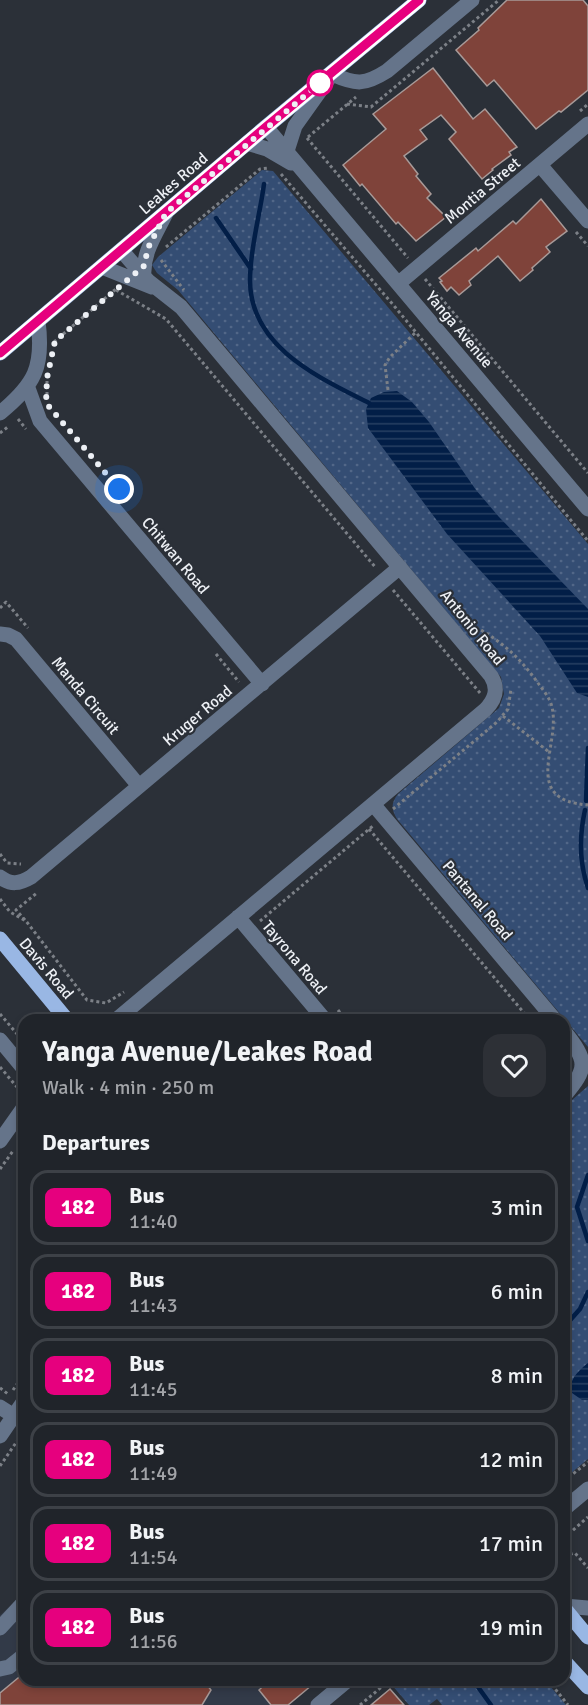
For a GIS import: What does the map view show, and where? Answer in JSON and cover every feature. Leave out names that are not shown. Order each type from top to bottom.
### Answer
[{"type":"main road","name":"Leakes Road","points":[[0,353],[419,0]]},
{"type":"main road","name":"Davis Road","points":[[0,939],[62,1014]]},
{"type":"main road","points":[[570,1614],[588,1637]]},
{"type":"main road","points":[[570,1668],[588,1687]]},
{"type":"street","points":[[287,161],[295,126],[332,74],[355,82],[372,81],[472,0]]},
{"type":"street","name":"Montia Street","points":[[399,283],[588,124]]},
{"type":"street","name":"Yanga Avenue","points":[[266,127],[287,161]]},
{"type":"street","name":"Yanga Avenue","points":[[247,143],[267,149],[304,171],[588,509]]},
{"type":"street","points":[[540,165],[588,221]]},
{"type":"street","points":[[144,277],[148,248],[166,213]]},
{"type":"street","name":"Antonio Road","points":[[122,250],[144,277],[181,307],[491,676],[495,692],[494,699],[485,711],[123,1014]]},
{"type":"street","name":"Antonio Road","points":[[102,267],[142,285],[158,288]]},
{"type":"street","points":[[3,410],[28,388],[46,353],[38,321]]},
{"type":"street","name":"Chitwan Road","points":[[28,388],[40,421]]},
{"type":"street","name":"Chitwan Road","points":[[3,410],[25,412],[40,421],[262,684]]},
{"type":"street","name":"Kruger Road","points":[[6,880],[23,882],[31,877],[400,567]]},
{"type":"street","name":"Manda Circuit","points":[[0,634],[8,634],[16,639],[140,786]]},
{"type":"street","name":"Pantanal Road","points":[[374,804],[550,1014]]},
{"type":"street","name":"Tayrona Road","points":[[238,917],[320,1014]]},
{"type":"street","points":[[570,1038],[583,1054],[586,1068],[582,1081],[570,1091]]},
{"type":"street","points":[[0,1040],[18,1062]]},
{"type":"street","points":[[0,1141],[18,1116]]},
{"type":"street","points":[[5,1401],[14,1416]]},
{"type":"street","points":[[0,1436],[18,1410]]},
{"type":"street","points":[[570,1504],[588,1489]]},
{"type":"street","points":[[570,1607],[588,1608]]},
{"type":"street","points":[[0,1628],[18,1608]]},
{"type":"street","points":[[0,1669],[9,1667],[18,1660]]},
{"type":"street","points":[[318,1705],[341,1686]]},
{"type":"path","points":[[184,290],[161,262],[160,252],[260,169],[287,161],[305,149],[307,138],[347,104]]},
{"type":"path","points":[[307,138],[588,473]]},
{"type":"path","points":[[287,161],[415,333],[588,541]]},
{"type":"path","points":[[46,353],[55,341],[128,278]]},
{"type":"path","points":[[388,390],[385,365],[390,357],[415,333]]},
{"type":"path","points":[[46,353],[55,341]]},
{"type":"path","points":[[46,403],[47,378]]},
{"type":"path","points":[[467,627],[461,620],[482,630],[510,649],[545,693],[552,706],[553,720],[547,767],[548,779],[556,794],[568,803],[588,805]]},
{"type":"path","points":[[249,930],[503,716],[510,703],[510,683]]},
{"type":"path","points":[[503,716],[549,752]]},
{"type":"path","points":[[369,829],[525,1014]]},
{"type":"path","points":[[0,899],[10,912],[26,921],[56,960]]},
{"type":"path","points":[[0,1014],[18,1035]]},
{"type":"path","points":[[0,1067],[18,1089]]},
{"type":"path","points":[[0,1388],[5,1401]]},
{"type":"path","points":[[0,1466],[18,1440]]},
{"type":"path","points":[[570,1476],[588,1462]]},
{"type":"path","points":[[570,1533],[588,1517]]},
{"type":"path","points":[[570,1554],[575,1552],[588,1568]]},
{"type":"path","points":[[360,1705],[383,1686]]},
{"type":"path","points":[[553,1686],[568,1705]]},
{"type":"shaded area","points":[[262,170],[273,171],[588,544],[588,1047],[570,1026],[570,1014],[560,1014],[397,819],[393,809],[394,800],[398,794],[499,708],[504,694],[501,677],[178,290],[157,273],[152,265],[158,257]]},
{"type":"shaded area","points":[[397,391],[412,402],[429,422],[476,490],[499,517],[588,609],[588,697],[577,693],[540,636],[447,534],[368,428],[366,409],[371,398],[384,392]]},
{"type":"shaded area","points":[[588,1086],[588,1459],[570,1474],[570,1102]]},
{"type":"shaded area","points":[[588,1363],[588,1400],[582,1400],[572,1393],[571,1384],[578,1372]]},
{"type":"shaded area","points":[[18,1599],[18,1686],[305,1686],[281,1705],[0,1705],[0,1615]]},
{"type":"shaded area","points":[[393,1686],[550,1686],[566,1705],[442,1705],[437,1699],[429,1705],[409,1705]]},
{"type":"building","points":[[507,0],[583,0],[588,6],[588,90],[536,129],[494,80],[487,86],[456,50],[479,30],[478,28]]},
{"type":"building","points":[[433,68],[473,119],[485,109],[517,147],[509,152],[511,155],[482,179],[449,139],[456,132],[441,115],[420,130],[427,139],[404,156],[418,174],[416,176],[431,194],[427,198],[446,217],[416,241],[398,222],[396,224],[343,165],[386,129],[373,114]]},
{"type":"building","points":[[541,199],[567,231],[546,247],[550,252],[532,268],[533,270],[520,281],[498,256],[469,281],[471,285],[459,295],[451,287],[447,291],[439,278],[476,248],[478,251],[513,221],[516,224]]},
{"type":"building","points":[[18,1678],[18,1686],[208,1686],[211,1690],[202,1705],[0,1705],[0,1693]]},
{"type":"building","points":[[263,1686],[311,1686],[288,1705],[271,1705],[259,1690]]},
{"type":"building","points":[[390,1689],[404,1705],[371,1705]]},
{"type":"waterway","points":[[264,184],[250,268],[253,303],[261,324],[274,342],[290,357],[329,382],[369,403]]},
{"type":"waterway","points":[[216,218],[251,269]]},
{"type":"waterway","points":[[586,801],[588,748]]},
{"type":"waterway","points":[[585,810],[581,849],[588,888]]},
{"type":"waterway","points":[[588,1175],[577,1207],[588,1241]]},
{"type":"waterway","points":[[570,1320],[580,1309],[588,1292]]},
{"type":"waterway","points":[[477,1686],[491,1705]]},
{"type":"bus line","name":"182","points":[[0,353],[419,0]]},
{"type":"route","points":[[119,489],[46,403],[47,378],[55,341],[144,266],[148,248],[166,213],[320,83]]}]
